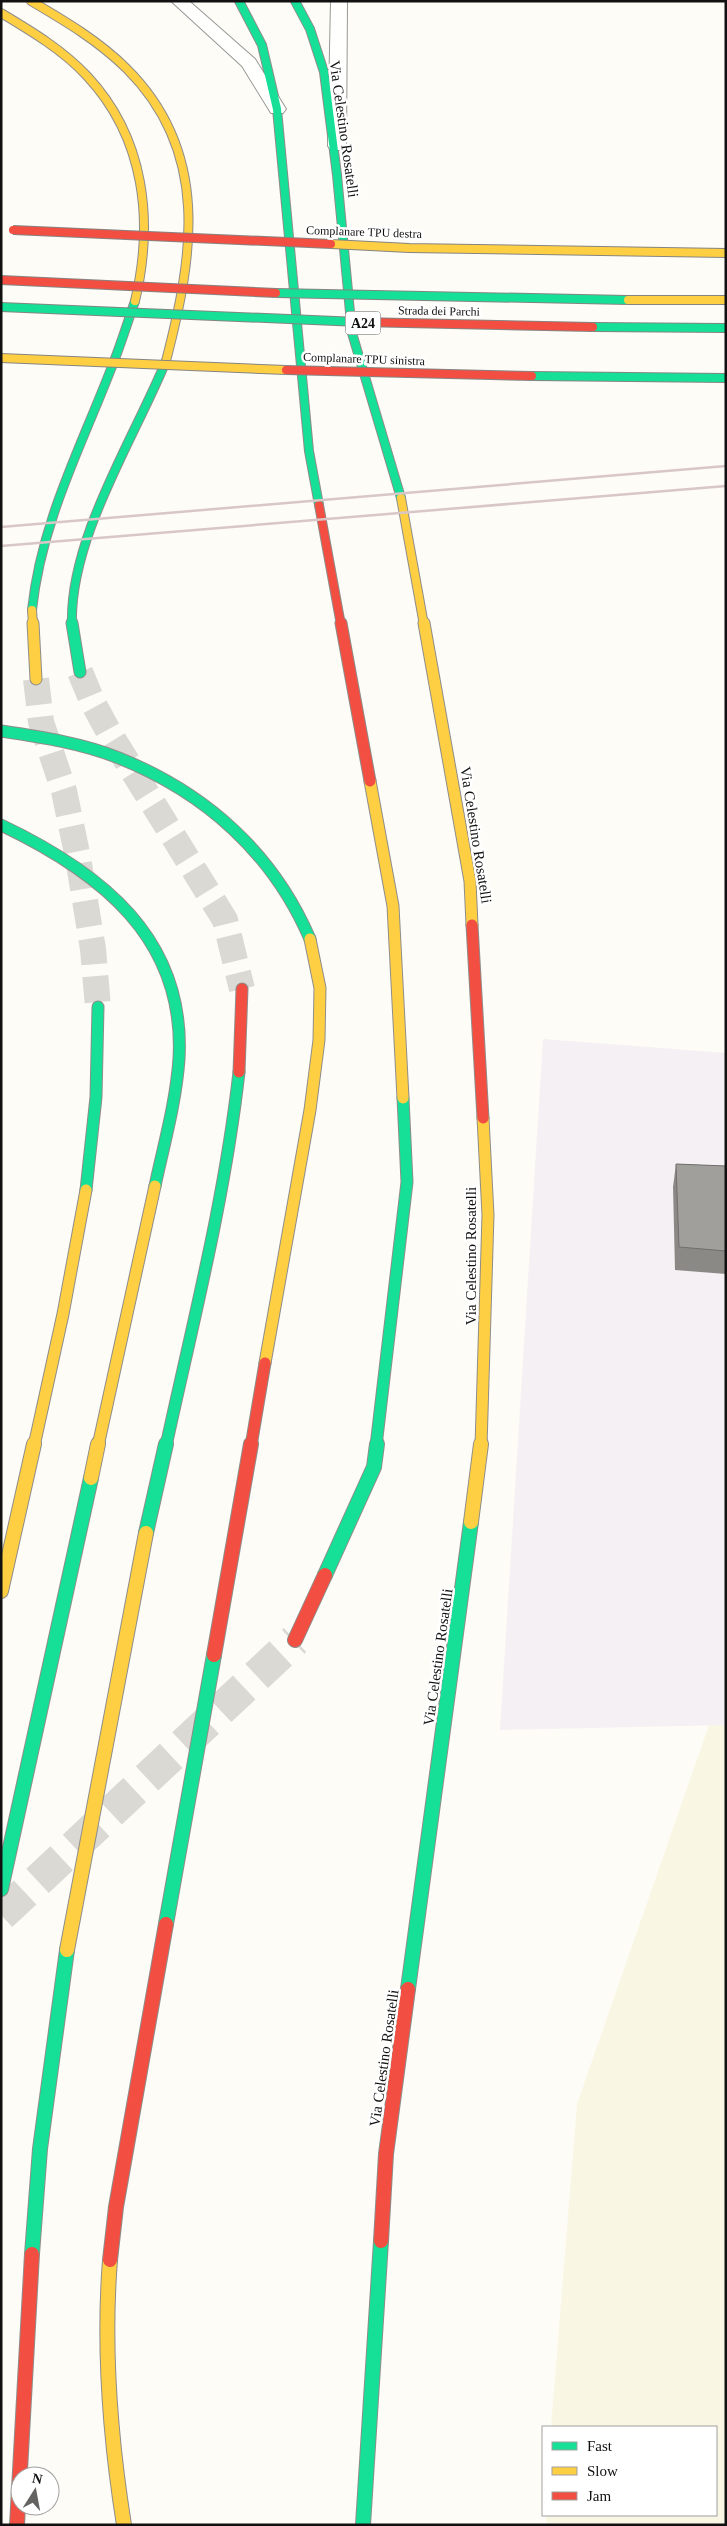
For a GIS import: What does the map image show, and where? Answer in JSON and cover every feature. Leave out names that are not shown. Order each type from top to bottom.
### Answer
[{"type":"main road","points":[[31,1],[94,39],[121,62],[145,88],[173,134],[185,176],[189,205],[190,240],[186,276],[175,334],[155,390],[104,500],[74,590],[73,635],[80,672]]},
{"type":"main road","points":[[239,1],[262,45],[276,109],[308,451],[393,906],[407,1182],[374,1467],[295,1640]]},
{"type":"main road","name":"Via Celestino Rosatelli","points":[[295,1],[310,29],[324,72],[337,175],[352,333],[399,488],[470,881],[488,1215],[483,1432],[386,2154],[363,2525]]},
{"type":"main road","points":[[1,13],[35,32],[66,55],[90,77],[111,104],[123,124],[137,160],[142,183],[146,223],[143,263],[127,328],[66,475],[42,551],[30,620],[36,680]]},
{"type":"main road","name":"Complanare TPU destra","points":[[7,230],[409,248],[726,253]]},
{"type":"main road","name":"Strada dei Parchi","points":[[1,280],[176,290],[381,296],[726,300]]},
{"type":"main road","name":"Strada dei Parchi","points":[[1,307],[418,325],[726,328]]},
{"type":"main road","name":"Complanare TPU sinistra","points":[[1,358],[366,373],[726,378]]},
{"type":"main road","points":[[1,731],[66,743],[113,756],[171,783],[216,816],[269,869],[299,914],[311,940],[321,995],[320,1027],[306,1129],[116,2207],[108,2281],[107,2375],[114,2466],[124,2525]]},
{"type":"main road","points":[[1,825],[39,842],[64,856],[106,887],[132,914],[144,929],[163,960],[174,998],[180,1033],[173,1103],[1,1889]]},
{"type":"main road","points":[[17,2525],[28,2300],[40,2149],[53,2043],[76,1895],[140,1561],[198,1302],[233,1125],[240,1062],[242,989]]},
{"type":"main road","points":[[1,1591],[82,1220],[95,1122],[99,1074],[98,1007]]},
{"type":"street","points":[[179,1],[249,63],[276,109]]},
{"type":"street","points":[[337,175],[339,1]]},
{"type":"shaded area","points":[[543,1039],[726,1053],[726,1725],[500,1730]]},
{"type":"shaded area","points":[[709,1725],[726,1725],[726,2525],[547,2525],[546,2516],[717,2516],[717,2426],[551,2426],[577,2104]]},
{"type":"building","points":[[676,1164],[726,1166],[726,1251],[679,1247]]},
{"type":"tunnel","points":[[80,672],[93,703],[110,734],[225,920],[242,989]]},
{"type":"tunnel","points":[[36,679],[41,722],[64,791],[78,858],[93,949],[98,1007]]},
{"type":"tunnel","points":[[1,1915],[295,1640]]},
{"type":"railway","points":[[1,527],[726,466]]},
{"type":"railway","points":[[1,546],[726,486]]},
{"type":"traffic: fast","points":[[239,1],[262,45],[277,109],[309,451],[319,505]]},
{"type":"traffic: fast","points":[[295,1],[310,29],[324,72],[337,175],[352,333],[401,498]]},
{"type":"traffic: fast","points":[[276,293],[628,300]]},
{"type":"traffic: fast","points":[[32,610],[41,550],[50,521],[71,464],[115,361],[135,301]]},
{"type":"traffic: fast","points":[[1,307],[359,322]]},
{"type":"traffic: fast","points":[[593,327],[726,328]]},
{"type":"traffic: fast","points":[[80,672],[76,657],[72,612],[85,546],[110,484],[166,361]]},
{"type":"traffic: fast","points":[[532,376],[726,378]]},
{"type":"traffic: fast","points":[[1,731],[61,742],[119,758],[149,771],[207,807],[234,829],[258,853],[279,880],[297,909],[310,939]]},
{"type":"traffic: fast","points":[[1,825],[35,841],[97,881],[124,906],[146,934],[163,965],[175,1001],[179,1058],[171,1113],[155,1186]]},
{"type":"traffic: fast","points":[[86,1190],[96,1097],[98,1007]]},
{"type":"traffic: fast","points":[[146,1533],[198,1302],[234,1117],[239,1072]]},
{"type":"traffic: fast","points":[[325,1575],[374,1467],[407,1182],[403,1098]]},
{"type":"traffic: fast","points":[[1,1889],[91,1478]]},
{"type":"traffic: fast","points":[[408,1989],[471,1522]]},
{"type":"traffic: fast","points":[[166,1924],[214,1655]]},
{"type":"traffic: fast","points":[[32,2254],[40,2149],[67,1950]]},
{"type":"traffic: fast","points":[[363,2525],[381,2241]]},
{"type":"traffic: slow","points":[[31,1],[85,33],[127,69],[158,108],[178,150],[189,196],[189,246],[182,301],[166,361]]},
{"type":"traffic: slow","points":[[1,13],[46,42],[87,76],[106,99],[122,125],[133,152],[141,182],[145,212],[142,272],[135,301]]},
{"type":"traffic: slow","points":[[331,244],[409,248],[726,253]]},
{"type":"traffic: slow","points":[[628,300],[726,300]]},
{"type":"traffic: slow","points":[[1,358],[286,370]]},
{"type":"traffic: slow","points":[[401,498],[470,881],[472,925]]},
{"type":"traffic: slow","points":[[32,610],[36,679]]},
{"type":"traffic: slow","points":[[370,781],[393,906],[403,1098]]},
{"type":"traffic: slow","points":[[265,1363],[310,1110],[319,1040],[320,988],[310,939]]},
{"type":"traffic: slow","points":[[471,1522],[483,1432],[488,1215],[483,1118]]},
{"type":"traffic: slow","points":[[91,1478],[155,1186]]},
{"type":"traffic: slow","points":[[1,1591],[63,1314],[86,1190]]},
{"type":"traffic: slow","points":[[67,1950],[146,1533]]},
{"type":"traffic: slow","points":[[110,2260],[106,2326],[108,2393],[114,2459],[124,2525]]},
{"type":"traffic: jam","points":[[13,230],[331,244]]},
{"type":"traffic: jam","points":[[1,280],[276,293]]},
{"type":"traffic: jam","points":[[359,322],[593,327]]},
{"type":"traffic: jam","points":[[286,370],[532,376]]},
{"type":"traffic: jam","points":[[319,505],[370,781]]},
{"type":"traffic: jam","points":[[472,925],[483,1118]]},
{"type":"traffic: jam","points":[[239,1072],[242,989]]},
{"type":"traffic: jam","points":[[214,1655],[265,1363]]},
{"type":"traffic: jam","points":[[295,1640],[325,1575]]},
{"type":"traffic: jam","points":[[110,2260],[116,2207],[166,1924]]},
{"type":"traffic: jam","points":[[381,2241],[386,2154],[408,1989]]},
{"type":"traffic: jam","points":[[17,2525],[32,2254]]}]
